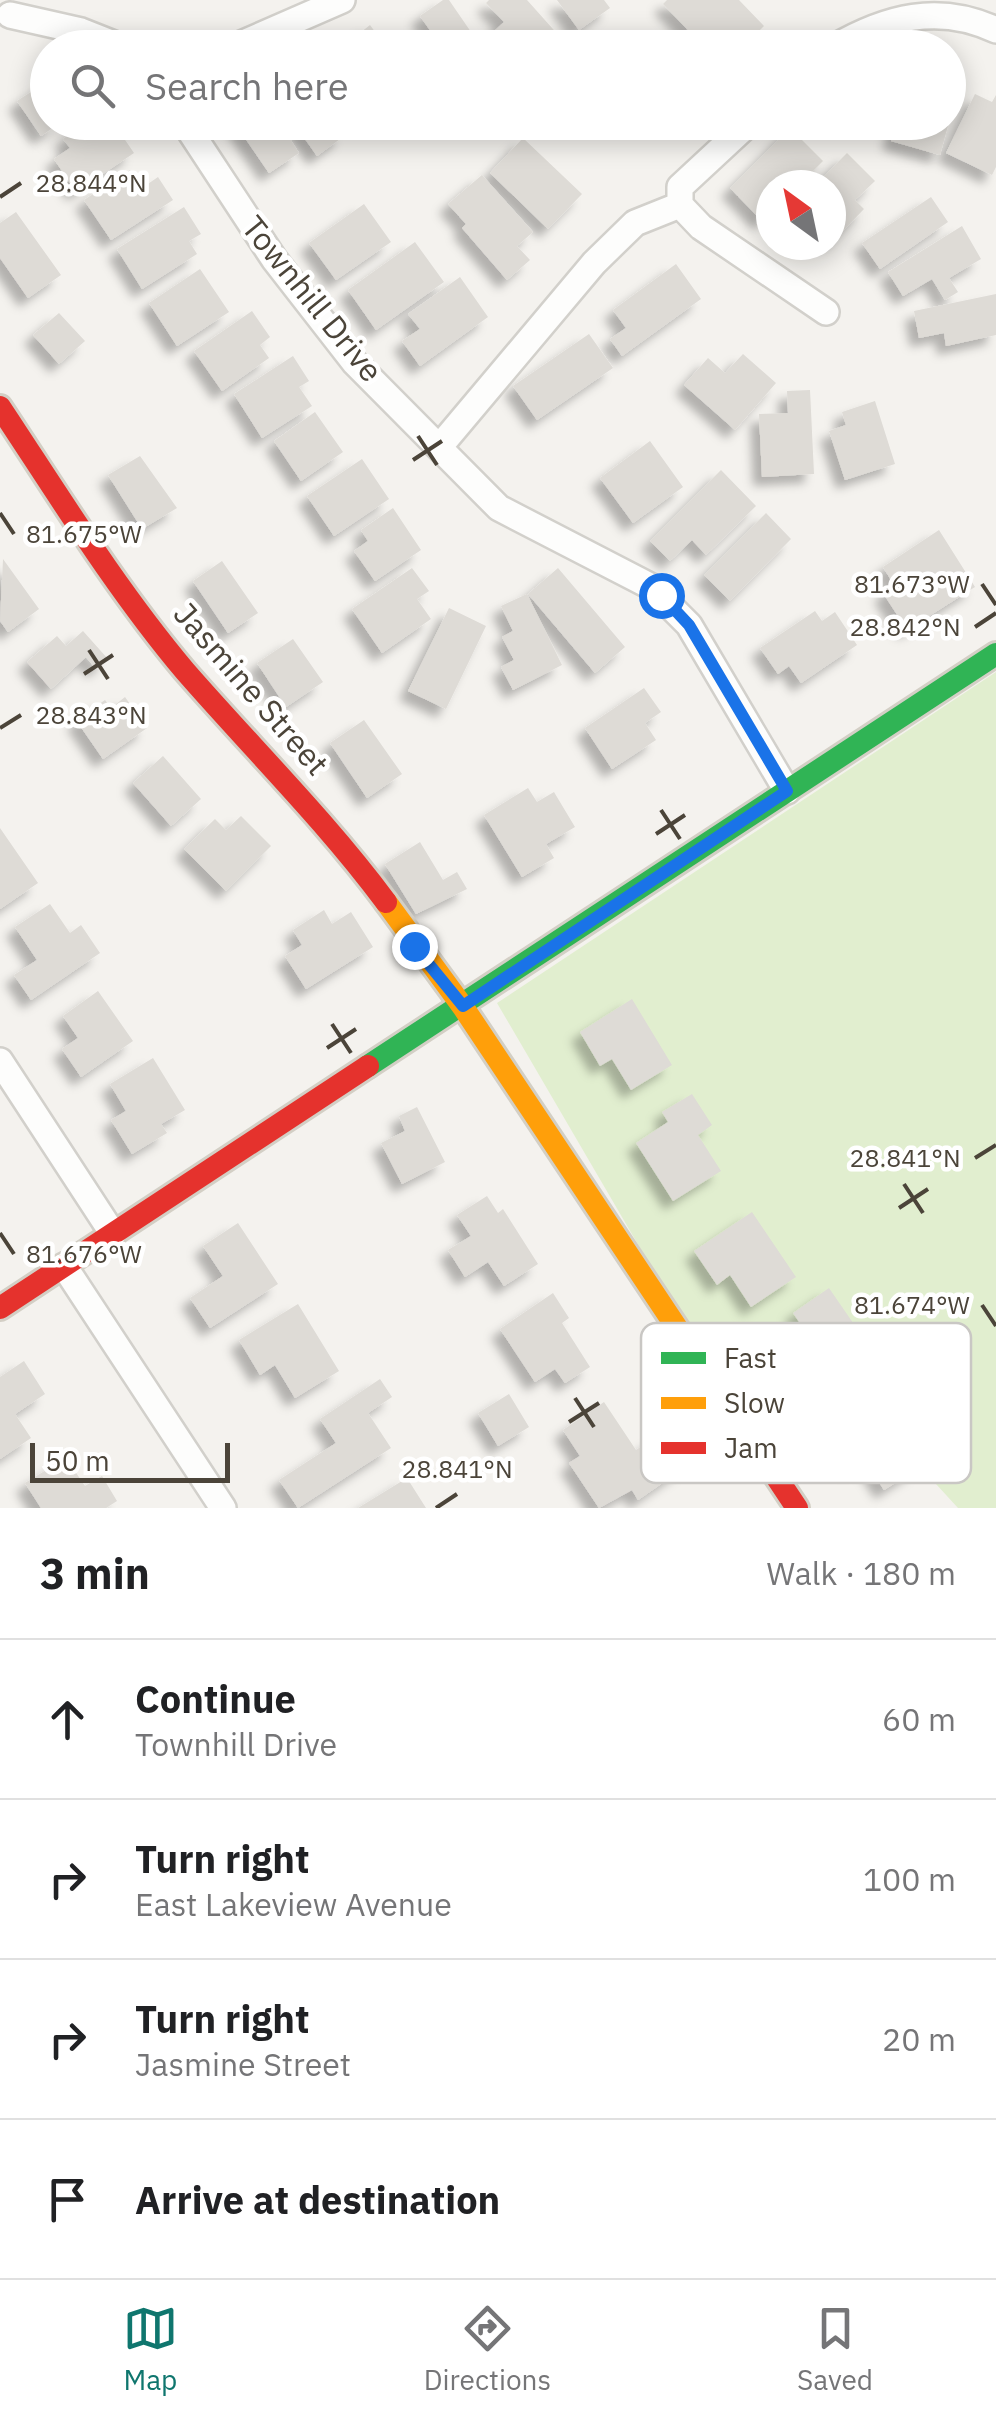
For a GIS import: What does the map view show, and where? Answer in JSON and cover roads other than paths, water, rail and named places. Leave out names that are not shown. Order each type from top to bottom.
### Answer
[{"type":"street","points":[[273,30],[342,0]]},
{"type":"street","points":[[873,30],[923,7],[986,17]]},
{"type":"street","points":[[10,15],[77,30]]},
{"type":"street","name":"Townhill Drive","points":[[196,140],[274,259],[355,363],[441,445],[499,508],[661,595],[689,625],[787,791]]},
{"type":"street","points":[[731,140],[680,187],[680,206],[701,227],[826,312]]},
{"type":"street","points":[[441,445],[594,263],[635,223],[680,206]]},
{"type":"street","name":"Jasmine Street","points":[[0,407],[90,542],[184,668],[348,851],[463,1006],[674,1323]]},
{"type":"street","points":[[0,1308],[996,654]]},
{"type":"street","points":[[0,1061],[113,1234]]},
{"type":"street","points":[[64,1266],[222,1508]]},
{"type":"street","name":"Jasmine Street","points":[[780,1483],[797,1508]]}]
